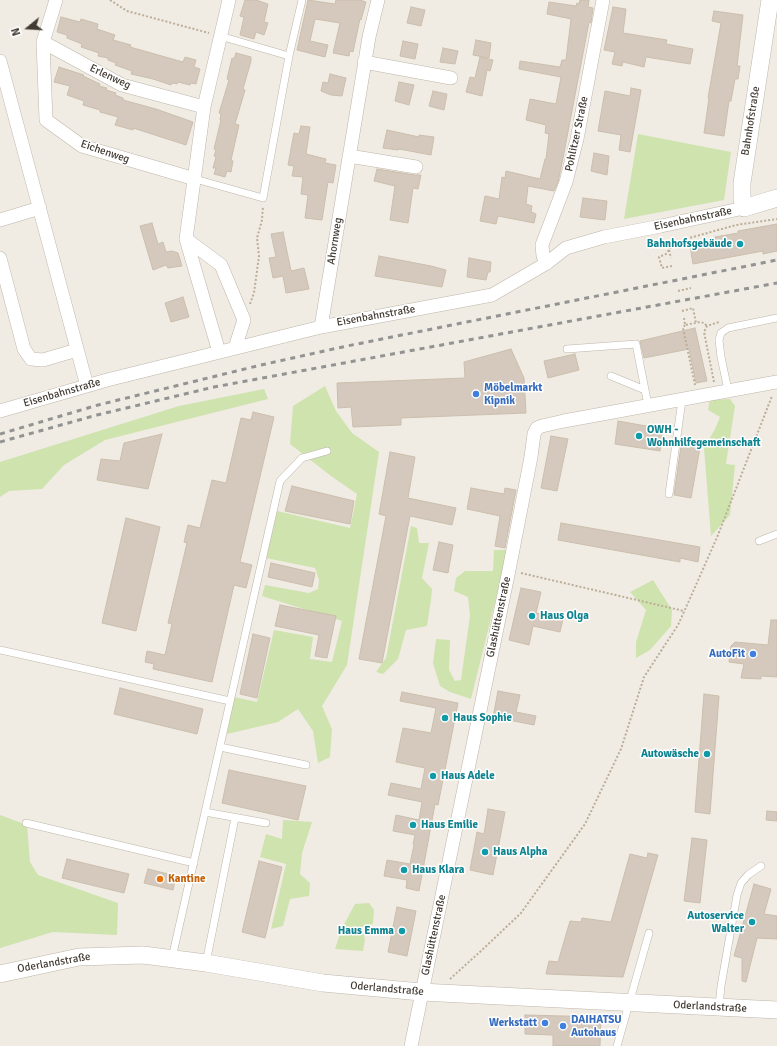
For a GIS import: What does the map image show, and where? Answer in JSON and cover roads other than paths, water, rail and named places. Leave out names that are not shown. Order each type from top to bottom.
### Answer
[{"type":"street","name":"Eichenweg","points":[[56,0],[43,42],[46,120],[82,146],[195,179]]},
{"type":"street","points":[[219,352],[186,239],[204,107],[220,36],[230,0]]},
{"type":"street","name":"Ahornweg","points":[[321,326],[364,62],[378,0]]},
{"type":"street","name":"Pohlitzer Straße","points":[[547,263],[543,256],[542,245],[566,182],[577,139],[603,0]]},
{"type":"street","name":"Bahnhofstraße","points":[[744,208],[742,183],[770,0]]},
{"type":"street","name":"Erlenweg","points":[[43,42],[122,85],[204,107]]},
{"type":"street","points":[[0,61],[87,386]]},
{"type":"street","points":[[364,62],[451,78]]},
{"type":"street","points":[[349,156],[416,167]]},
{"type":"street","points":[[744,208],[777,198]]},
{"type":"street","points":[[0,220],[40,208]]},
{"type":"street","name":"Eisenbahnstraße","points":[[0,411],[87,386],[321,326],[492,295],[547,263],[566,248],[604,237],[744,208]]},
{"type":"street","points":[[186,239],[220,265],[244,320],[234,348]]},
{"type":"street","points":[[0,258],[24,348],[31,359],[43,360],[77,350]]},
{"type":"street","name":"Glashüttenstraße","points":[[411,1046],[428,993],[508,570],[531,457],[534,434],[537,428],[564,421],[682,400],[722,391],[775,388]]},
{"type":"street","name":"Oderlandstraße","points":[[0,974],[79,957],[143,955],[206,963],[323,983],[428,993],[777,1010]]},
{"type":"lane","points":[[195,179],[263,198],[289,56],[302,0]]},
{"type":"lane","points":[[220,36],[289,56]]},
{"type":"lane","points":[[722,391],[719,340],[721,333],[728,328],[777,318]]},
{"type":"lane","points":[[567,349],[636,344],[648,405]]},
{"type":"lane","points":[[611,376],[645,390]]},
{"type":"lane","points":[[670,494],[682,400]]},
{"type":"lane","points":[[172,958],[280,481],[302,458],[327,451]]},
{"type":"lane","points":[[759,541],[777,534]]},
{"type":"lane","points":[[0,650],[230,702]]},
{"type":"lane","points":[[220,747],[306,766]]},
{"type":"lane","points":[[205,812],[266,823]]},
{"type":"lane","points":[[206,963],[235,818]]},
{"type":"lane","points":[[26,823],[194,863]]},
{"type":"lane","points":[[719,1008],[721,986],[737,894],[741,883],[748,875],[761,866]]},
{"type":"lane","points":[[617,1046],[649,932]]},
{"type":"railway","points":[[0,434],[98,405],[261,365],[347,346],[777,260]]},
{"type":"railway","points":[[0,442],[97,415],[214,387],[777,283]]},
{"type":"place","name":"Bahnhofsgebäude","points":[[740,244]]},
{"type":"place","name":"Möbelmarkt Kipnik","points":[[476,394]]},
{"type":"place","name":"OWH - Wohnhilfegemeinschaft","points":[[639,436]]},
{"type":"place","name":"Haus Olga","points":[[532,616]]},
{"type":"place","name":"AutoFit","points":[[753,654]]},
{"type":"place","name":"Haus Sophie","points":[[445,718]]},
{"type":"place","name":"Autowäsche","points":[[707,754]]},
{"type":"place","name":"Haus Adele","points":[[433,776]]},
{"type":"place","name":"Haus Emilie","points":[[413,825]]},
{"type":"place","name":"Haus Alpha","points":[[485,852]]},
{"type":"place","name":"Haus Klara","points":[[404,870]]},
{"type":"place","name":"Kantine","points":[[160,879]]},
{"type":"place","name":"Autoservice Walter","points":[[752,922]]},
{"type":"place","name":"Haus Emma","points":[[402,931]]},
{"type":"place","name":"Werkstatt","points":[[545,1023]]},
{"type":"place","name":"DAIHATSU Autohaus","points":[[563,1026]]}]
